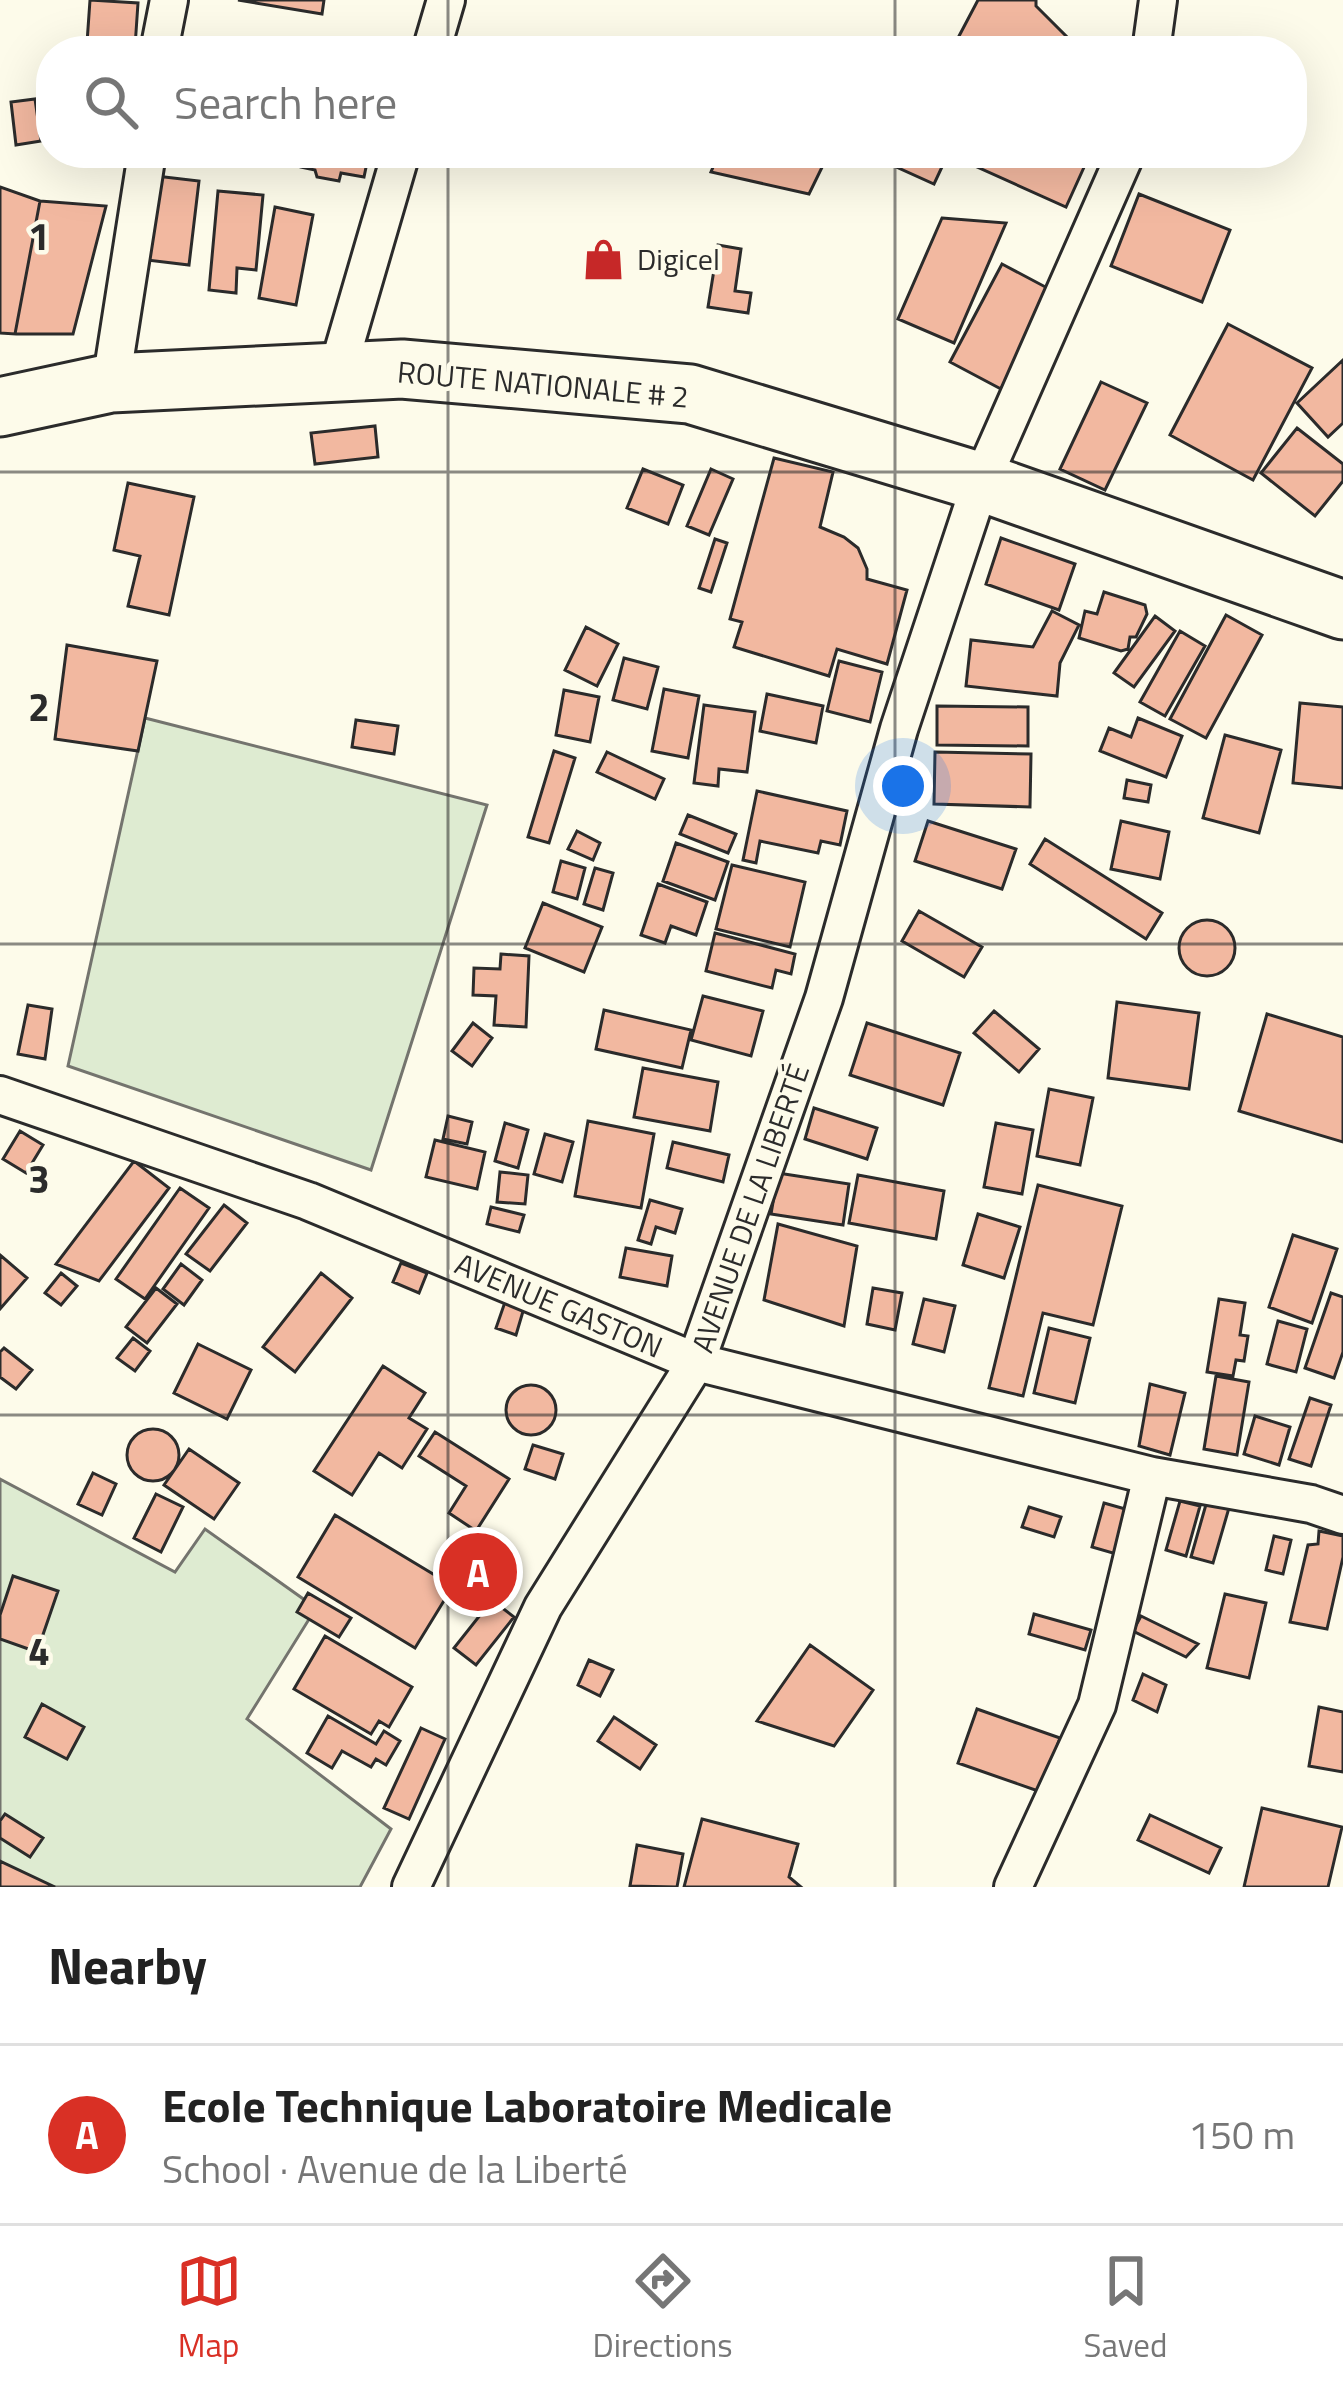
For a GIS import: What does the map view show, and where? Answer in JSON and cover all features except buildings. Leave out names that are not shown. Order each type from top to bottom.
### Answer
[{"type":"main road","name":"ROUTE NATIONALE # 2","points":[[0,407],[111,383],[402,369],[689,394],[981,482],[1343,610]]},
{"type":"street","points":[[162,36],[169,0]]},
{"type":"street","points":[[435,36],[446,0]]},
{"type":"street","points":[[1153,36],[1158,0]]},
{"type":"street","points":[[111,383],[145,168]]},
{"type":"street","points":[[337,372],[397,168]]},
{"type":"street","name":"AVENUE DE LA LIBERTÉ","points":[[411,1887],[542,1606],[696,1362],[824,998],[899,729],[981,482],[1119,168]]},
{"type":"street","name":"AVENUE GASTON","points":[[0,1095],[308,1201],[696,1362],[1152,1476],[1311,1504],[1343,1515]]},
{"type":"street","points":[[1013,1887],[1097,1705],[1152,1476]]},
{"type":"green space","points":[[145,718],[487,805],[371,1170],[68,1066]]},
{"type":"green space","points":[[0,1479],[175,1572],[205,1529],[316,1608],[247,1719],[391,1829],[360,1887],[0,1887]]},
{"type":"place","name":"Digicel","points":[[603,259]]},
{"type":"place","name":"Ecole Technique Laboratoire Medicale","points":[[478,1572]]}]
